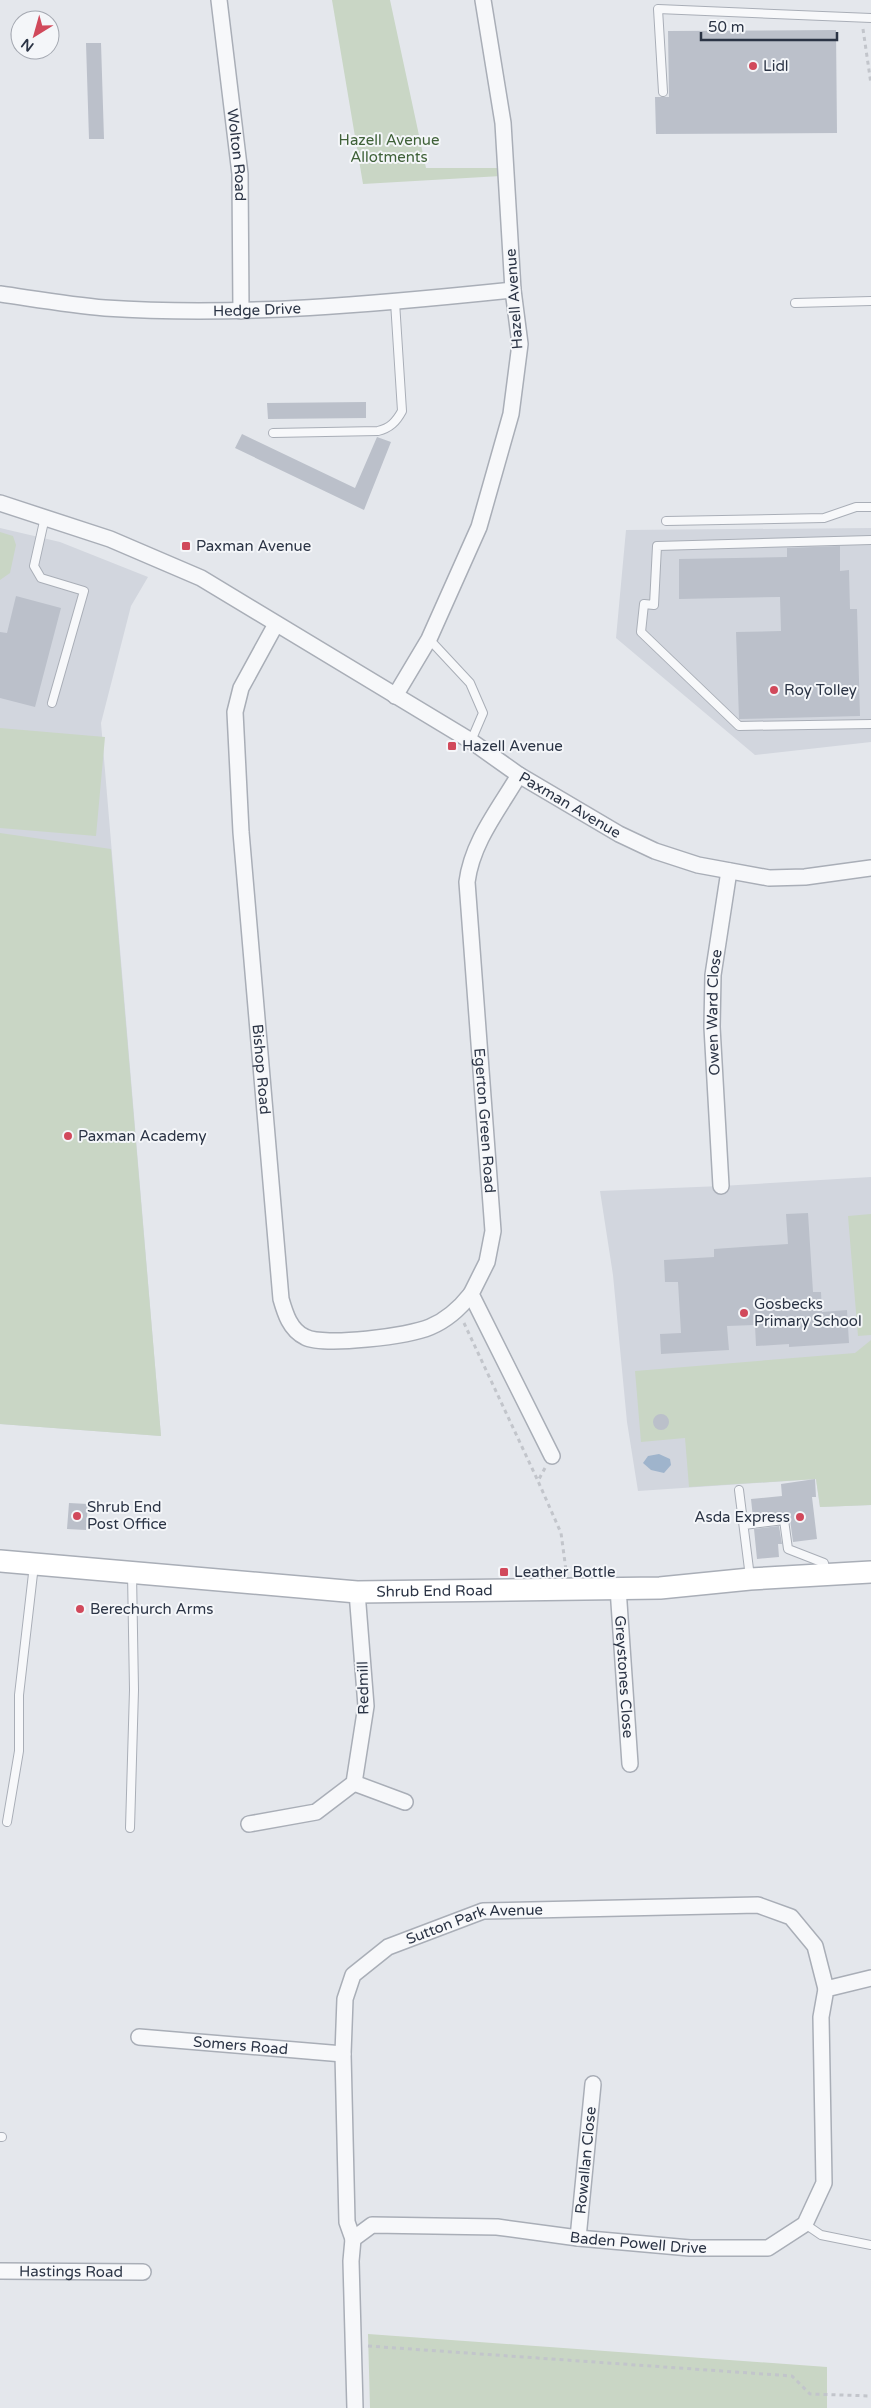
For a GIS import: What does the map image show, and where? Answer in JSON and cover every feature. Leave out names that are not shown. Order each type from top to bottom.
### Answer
[{"type":"main road","name":"Shrub End Road","points":[[0,1560],[357,1592],[660,1588],[750,1579],[871,1572]]},
{"type":"street","name":"Wolton Road","points":[[219,0],[240,174],[241,311]]},
{"type":"street","name":"Hazell Avenue","points":[[396,696],[429,639],[480,527],[511,414],[520,344],[513,290],[503,123],[483,0]]},
{"type":"street","name":"Hedge Drive","points":[[0,294],[105,308],[241,311],[395,302],[513,290]]},
{"type":"street","name":"Paxman Avenue","points":[[0,503],[110,538],[201,578],[471,742],[519,775],[619,834],[655,851],[698,865],[769,878],[804,877],[871,868]]},
{"type":"street","name":"Bishop Road","points":[[276,624],[241,688],[236,712],[240,832],[281,1299],[285,1314],[293,1328],[304,1337],[320,1341],[377,1338],[430,1327],[458,1310],[471,1294]]},
{"type":"street","name":"Egerton Green Road","points":[[471,1294],[487,1262],[493,1231],[467,882],[470,864],[477,845],[519,775]]},
{"type":"street","name":"Owen Ward Close","points":[[721,1186],[712,1027],[713,975],[729,870]]},
{"type":"street","points":[[471,1294],[552,1456]]},
{"type":"street","name":"Greystones Close","points":[[618,1588],[630,1764]]},
{"type":"street","name":"Redmill","points":[[354,1783],[366,1706],[357,1592]]},
{"type":"street","points":[[249,1824],[316,1812],[354,1783],[405,1802]]},
{"type":"street","name":"Sutton Park Avenue","points":[[353,2239],[347,2222],[343,2054],[345,1999],[353,1975],[388,1947],[483,1911],[758,1905],[791,1917],[815,1946],[826,1989]]},
{"type":"street","points":[[805,2224],[824,2183],[820,2017],[826,1989],[871,1978]]},
{"type":"street","name":"Somers Road","points":[[139,2037],[343,2054]]},
{"type":"street","name":"Rowallan Close","points":[[578,2238],[593,2084]]},
{"type":"street","name":"Baden Powell Drive","points":[[353,2239],[372,2224],[497,2227],[578,2238],[690,2248],[768,2248],[805,2224]]},
{"type":"street","points":[[353,2239],[351,2261],[354,2408]]},
{"type":"street","name":"Hastings Road","points":[[0,2272],[143,2272]]},
{"type":"lane","points":[[663,92],[658,9],[871,18]]},
{"type":"lane","points":[[861,19],[871,22]]},
{"type":"lane","points":[[794,303],[871,300]]},
{"type":"lane","points":[[273,433],[378,432],[387,429],[396,421],[402,412],[395,302]]},
{"type":"lane","points":[[666,521],[824,518],[856,506],[871,507]]},
{"type":"lane","points":[[46,518],[34,566],[41,578],[84,591],[52,703]]},
{"type":"lane","points":[[871,540],[657,546],[654,605],[644,604],[642,632],[739,726],[871,724]]},
{"type":"lane","points":[[429,639],[470,683],[483,713],[471,742]]},
{"type":"lane","points":[[739,1490],[750,1579]]},
{"type":"lane","points":[[744,1525],[784,1520],[788,1549],[824,1563],[827,1575]]},
{"type":"lane","points":[[7,1822],[19,1751],[19,1695],[34,1563]]},
{"type":"lane","points":[[130,1828],[134,1690],[132,1572]]},
{"type":"lane","points":[[805,2224],[821,2235],[871,2245]]},
{"type":"path","points":[[861,19],[869,58],[871,84]]},
{"type":"path","points":[[458,1310],[561,1533],[569,1590]]},
{"type":"path","points":[[538,1481],[552,1456]]},
{"type":"path","points":[[353,2345],[417,2348],[792,2376],[810,2394],[871,2396]]},
{"type":"shaded area","name":"Paxman Academy","points":[[0,528],[60,542],[148,577],[131,606],[101,723],[161,1436],[0,1424]]},
{"type":"shaded area","name":"Roy Tolley","points":[[871,528],[871,742],[755,755],[616,638],[626,530]]},
{"type":"shaded area","name":"Gosbecks Primary School","points":[[871,1177],[871,1505],[820,1507],[816,1479],[638,1491],[627,1422],[613,1275],[600,1191]]},
{"type":"green space","name":"Hazell Avenue Allotments","points":[[332,0],[390,0],[426,168],[501,168],[501,176],[363,184]]},
{"type":"green space","points":[[0,532],[13,536],[16,545],[10,573],[0,580]]},
{"type":"green space","points":[[0,728],[105,737],[96,836],[0,828]]},
{"type":"green space","name":"Paxman Academy","points":[[0,833],[111,849],[161,1436],[0,1424]]},
{"type":"green space","points":[[871,1214],[871,1335],[858,1336],[848,1216]]},
{"type":"green space","points":[[871,1340],[871,1505],[820,1507],[816,1479],[689,1487],[685,1438],[641,1442],[635,1371],[855,1353]]},
{"type":"green space","points":[[368,2334],[827,2367],[827,2408],[370,2408]]},
{"type":"water","points":[[659,1454],[670,1459],[671,1465],[664,1473],[651,1470],[643,1463],[648,1456]]},
{"type":"building","name":"Lidl","points":[[836,30],[837,133],[656,134],[655,97],[669,97],[668,31]]},
{"type":"building","points":[[86,43],[101,43],[104,139],[89,139]]},
{"type":"building","points":[[366,402],[366,418],[268,419],[267,403]]},
{"type":"building","points":[[242,434],[355,488],[377,437],[391,442],[364,510],[235,448]]},
{"type":"building","points":[[840,546],[840,571],[849,570],[850,609],[857,609],[860,716],[739,719],[736,632],[781,631],[780,597],[679,599],[679,559],[787,557],[787,548]]},
{"type":"building","points":[[16,596],[61,608],[35,707],[0,698],[0,632],[7,633]]},
{"type":"building","points":[[808,1213],[813,1292],[821,1292],[822,1312],[847,1310],[849,1343],[789,1347],[789,1344],[756,1346],[755,1325],[727,1326],[729,1350],[661,1354],[660,1334],[681,1333],[678,1282],[665,1282],[664,1260],[714,1257],[714,1249],[788,1244],[786,1214]]},
{"type":"building","points":[[661,1414],[667,1416],[669,1422],[667,1428],[661,1430],[655,1428],[653,1422],[655,1416]]},
{"type":"building","name":"Asda Express","points":[[815,1479],[816,1497],[812,1497],[817,1539],[793,1542],[790,1519],[786,1515],[753,1518],[751,1499],[782,1496],[781,1484]]},
{"type":"building","name":"Shrub End Post Office","points":[[69,1503],[88,1504],[86,1530],[67,1529]]},
{"type":"building","points":[[779,1526],[782,1544],[778,1544],[779,1557],[757,1559],[754,1529]]},
{"type":"place","name":"Lidl","points":[[753,66]]},
{"type":"place","name":"Paxman Avenue","points":[[186,546]]},
{"type":"place","name":"Roy Tolley","points":[[774,690]]},
{"type":"place","name":"Hazell Avenue","points":[[452,746]]},
{"type":"place","name":"Paxman Academy","points":[[68,1136]]},
{"type":"place","name":"Gosbecks Primary School","points":[[744,1313]]},
{"type":"place","name":"Shrub End Post Office","points":[[77,1516]]},
{"type":"place","name":"Asda Express","points":[[800,1517]]},
{"type":"place","name":"Leather Bottle","points":[[504,1572]]},
{"type":"place","name":"Berechurch Arms","points":[[80,1609]]}]
